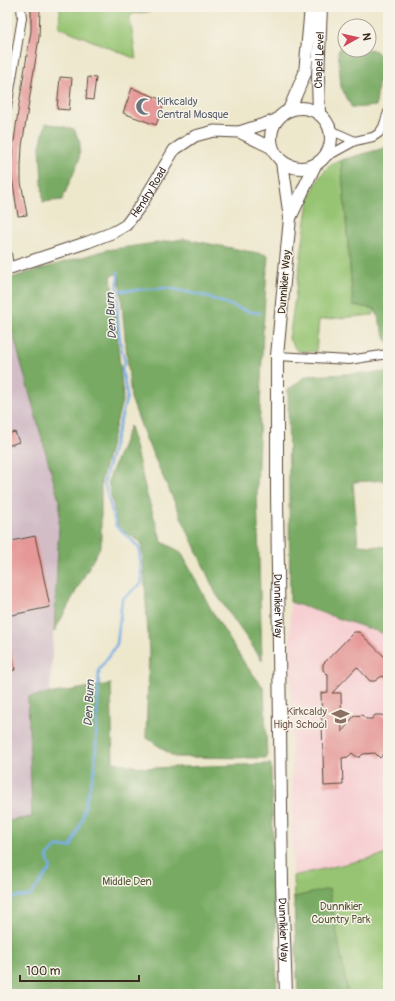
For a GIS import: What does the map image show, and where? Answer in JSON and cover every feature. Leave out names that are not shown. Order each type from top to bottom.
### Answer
[{"type":"main road","name":"Chapel Level","points":[[289,110],[305,73],[311,7]]},
{"type":"main road","name":"Chapel Level","points":[[320,114],[318,77],[321,7]]},
{"type":"main road","points":[[296,108],[312,110],[320,114],[326,121],[330,130],[331,140],[329,150],[320,161],[307,168],[290,166],[282,162],[276,156],[272,148],[271,133],[276,120],[289,110],[296,108]]},
{"type":"main road","name":"Dunnikier Way","points":[[290,218],[320,161]]},
{"type":"main road","name":"Dunnikier Way","points":[[282,162],[290,218],[277,356],[277,494],[282,884],[286,994]]},
{"type":"street","points":[[7,108],[21,25],[21,7]]},
{"type":"street","points":[[320,161],[355,141],[373,137],[379,132],[386,120],[388,112]]},
{"type":"street","name":"Hendry Road","points":[[8,269],[88,242],[114,232],[126,224],[141,205],[174,150],[196,136],[214,131],[239,132],[276,120]]},
{"type":"street","points":[[330,130],[355,141]]},
{"type":"street","name":"Hendry Road","points":[[239,132],[272,148]]},
{"type":"street","points":[[7,253],[8,269]]},
{"type":"street","points":[[277,356],[349,360],[388,354]]},
{"type":"shaded area","points":[[7,312],[60,504],[50,693],[28,697],[32,817],[7,821]]},
{"type":"shaded area","name":"Kirkcaldy High School","points":[[290,602],[388,635],[388,854],[293,876]]},
{"type":"green space","points":[[60,7],[157,7],[158,10],[132,14],[130,18],[136,59],[59,27]]},
{"type":"green space","points":[[377,52],[385,62],[378,86],[376,106],[352,108],[341,87],[339,58],[377,58]]},
{"type":"green space","points":[[46,123],[74,129],[80,143],[79,161],[62,200],[43,202],[40,146]]},
{"type":"green space","points":[[388,147],[387,342],[375,309],[353,305],[341,160]]},
{"type":"green space","points":[[341,160],[353,305],[375,309],[373,315],[319,320],[316,352],[297,351],[289,339],[309,200],[324,171],[333,163]]},
{"type":"green space","points":[[184,239],[268,255],[263,330],[257,491],[262,660],[216,594],[146,439],[131,398],[119,274],[111,275],[123,397],[101,482],[101,545],[54,632],[60,504],[7,312],[7,279],[106,250]]},
{"type":"green space","points":[[388,372],[388,480],[353,482],[358,545],[388,547],[388,635],[290,602],[288,390],[306,376]]},
{"type":"green space","points":[[130,426],[147,495],[162,542],[181,552],[213,613],[245,664],[264,688],[267,758],[174,757],[146,737],[149,653],[141,542],[118,528],[108,481]]},
{"type":"green space","name":"Middle Den","points":[[111,684],[113,762],[146,768],[271,764],[277,994],[7,994],[7,821],[32,817],[28,697]]},
{"type":"green space","name":"Dunnikier Country Park","points":[[388,854],[388,994],[298,994],[293,876]]},
{"type":"green space","points":[[329,889],[348,994],[298,994],[294,897]]},
{"type":"building","points":[[31,7],[40,7],[39,38],[22,146],[21,182],[27,215],[18,216],[11,164],[31,31]]},
{"type":"building","points":[[60,77],[72,78],[69,110],[57,109]]},
{"type":"building","points":[[88,77],[96,78],[93,100],[86,99]]},
{"type":"building","name":"Kirkcaldy Central Mosque","points":[[132,88],[165,101],[156,125],[123,113]]},
{"type":"building","points":[[15,432],[19,442],[7,446],[7,434]]},
{"type":"building","points":[[35,536],[50,607],[7,616],[7,542]]},
{"type":"building","points":[[354,632],[359,632],[388,660],[388,680],[382,676],[375,681],[370,681],[357,667],[332,693],[341,693],[342,732],[354,716],[362,715],[366,719],[372,719],[375,715],[382,715],[386,719],[388,731],[388,755],[385,752],[380,758],[375,753],[363,754],[360,757],[357,757],[352,753],[348,757],[342,758],[343,785],[324,786],[321,693],[328,692],[328,675],[323,670],[323,664]]},
{"type":"building","points":[[7,645],[10,645],[15,670],[7,671]]},
{"type":"waterway","name":"Den Burn","points":[[7,902],[14,897],[30,896],[51,868],[47,857],[56,847],[71,847],[82,820],[95,768],[99,670],[117,644],[122,599],[142,583],[139,547],[116,526],[104,482],[127,396],[122,368],[125,362],[120,340],[118,318],[118,272]]},
{"type":"waterway","points":[[118,291],[168,288],[205,296],[250,312],[260,313]]},
{"type":"place","name":"Kirkcaldy Central Mosque","points":[[144,107]]},
{"type":"place","name":"Kirkcaldy High School","points":[[340,717]]}]
